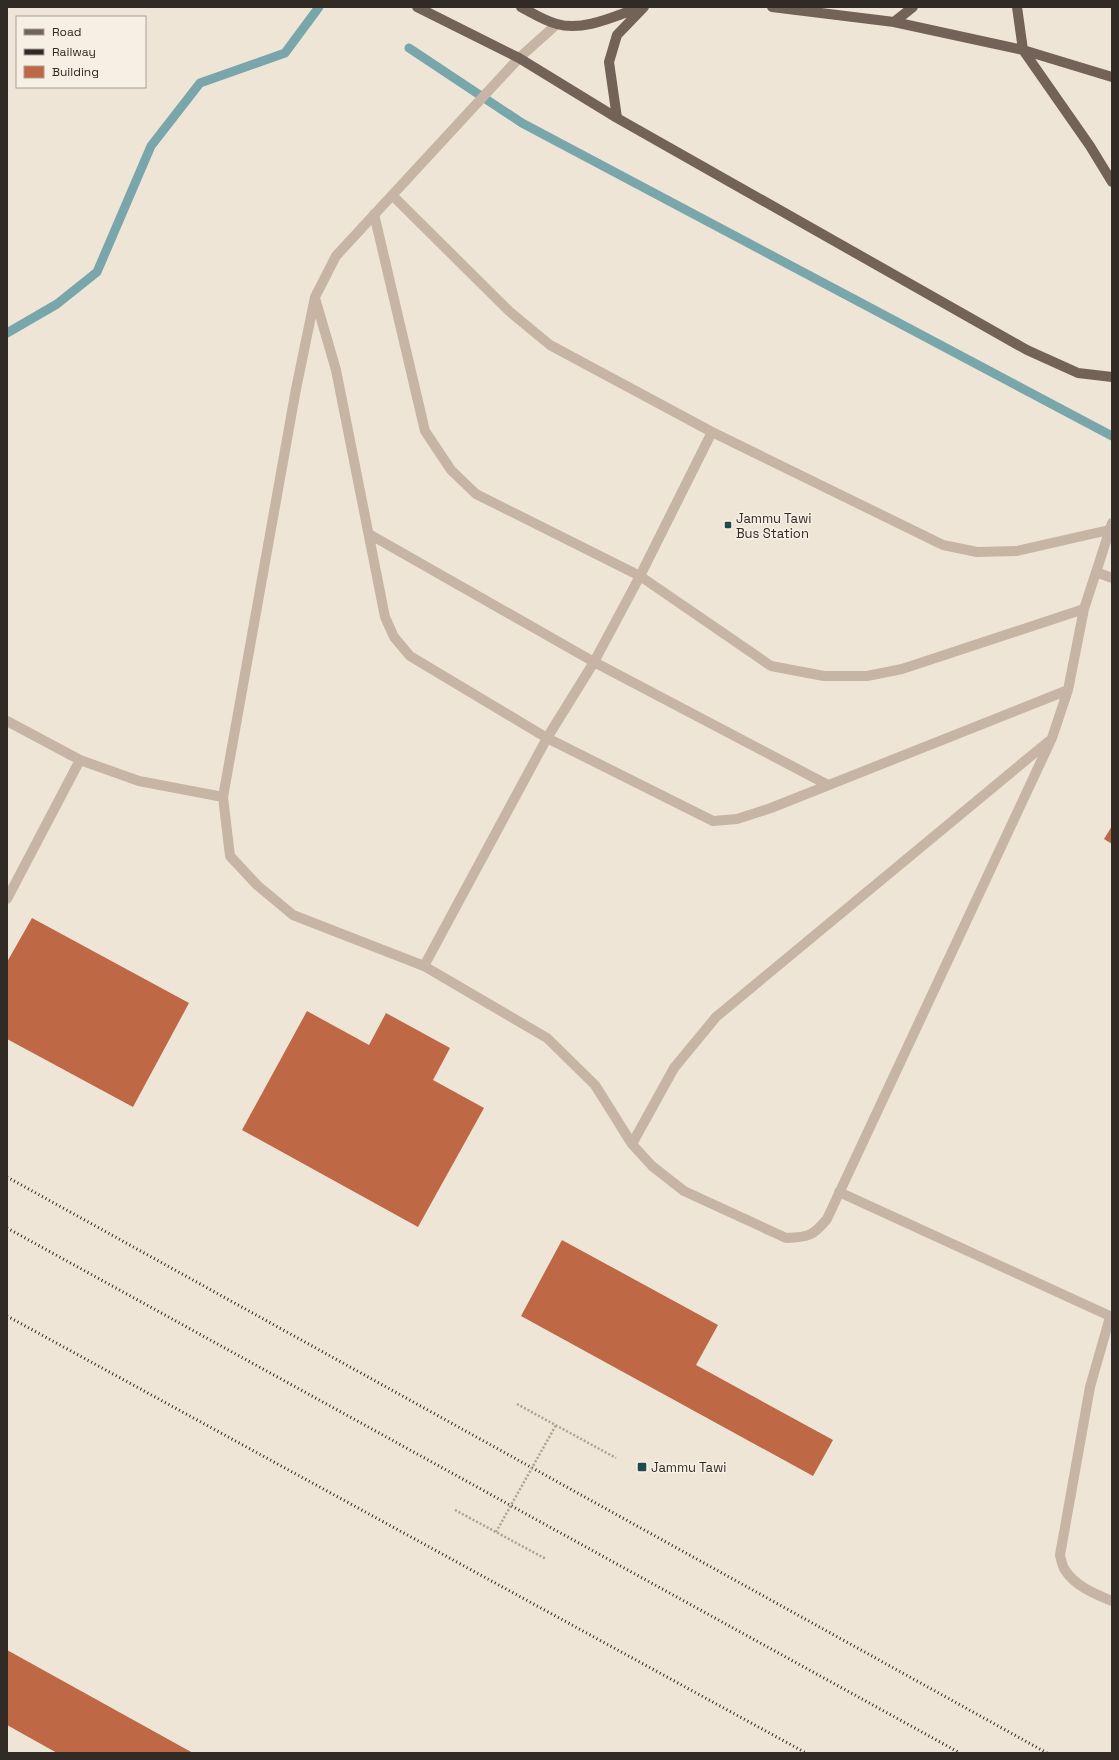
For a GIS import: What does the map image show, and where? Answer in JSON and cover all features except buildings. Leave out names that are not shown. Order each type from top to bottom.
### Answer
[{"type":"main road","points":[[521,7],[557,24],[575,26],[643,7]]},
{"type":"main road","points":[[617,118],[609,62],[617,35],[643,7]]},
{"type":"main road","points":[[772,7],[894,22],[1023,50],[1112,77]]},
{"type":"main road","points":[[894,22],[913,7]]},
{"type":"main road","points":[[1017,7],[1023,50],[1090,146],[1112,182]]},
{"type":"main road","points":[[420,8],[519,58],[617,118],[1027,350],[1078,373],[1112,377]]},
{"type":"street","points":[[557,24],[519,58],[336,256],[315,297],[296,389],[223,798],[230,856],[257,885],[293,915],[424,966],[547,1038],[596,1085],[632,1144],[652,1166],[684,1190],[786,1238],[801,1238],[815,1233],[827,1218],[1052,738],[1068,690],[1084,609],[1111,527]]},
{"type":"street","points":[[392,195],[509,311],[550,345],[712,432],[943,545],[977,552],[1017,552],[1111,527]]},
{"type":"street","points":[[374,214],[425,431],[451,470],[476,494],[640,576],[772,666],[824,676],[867,676],[902,669],[1084,609]]},
{"type":"street","points":[[315,297],[336,370],[385,617],[394,638],[410,656],[546,738],[713,822],[737,819],[771,808],[1068,690]]},
{"type":"street","points":[[424,966],[546,738],[594,662],[640,576],[712,432]]},
{"type":"street","points":[[369,534],[594,662],[828,785]]},
{"type":"street","points":[[1096,572],[1112,578]]},
{"type":"street","points":[[7,721],[80,760],[139,781],[223,798]]},
{"type":"street","points":[[632,1144],[674,1068],[716,1017],[1052,738]]},
{"type":"street","points":[[7,899],[80,760]]},
{"type":"street","points":[[839,1192],[1111,1317],[1090,1387],[1060,1555],[1065,1570],[1078,1583],[1094,1593],[1112,1601]]},
{"type":"path","points":[[516,1404],[616,1458]]},
{"type":"path","points":[[496,1532],[556,1425]]},
{"type":"path","points":[[455,1510],[546,1559]]},
{"type":"waterway","points":[[7,333],[57,304],[97,272],[151,146],[200,83],[285,53],[319,7]]},
{"type":"waterway","points":[[409,48],[522,123],[1112,436]]},
{"type":"railway","points":[[7,1177],[1047,1753]]},
{"type":"railway","points":[[7,1228],[960,1753]]},
{"type":"railway","points":[[7,1316],[806,1753]]},
{"type":"place","name":"Jammu Tawi Bus Station","points":[[728,525]]},
{"type":"place","name":"Jammu Tawi","points":[[642,1467]]}]
